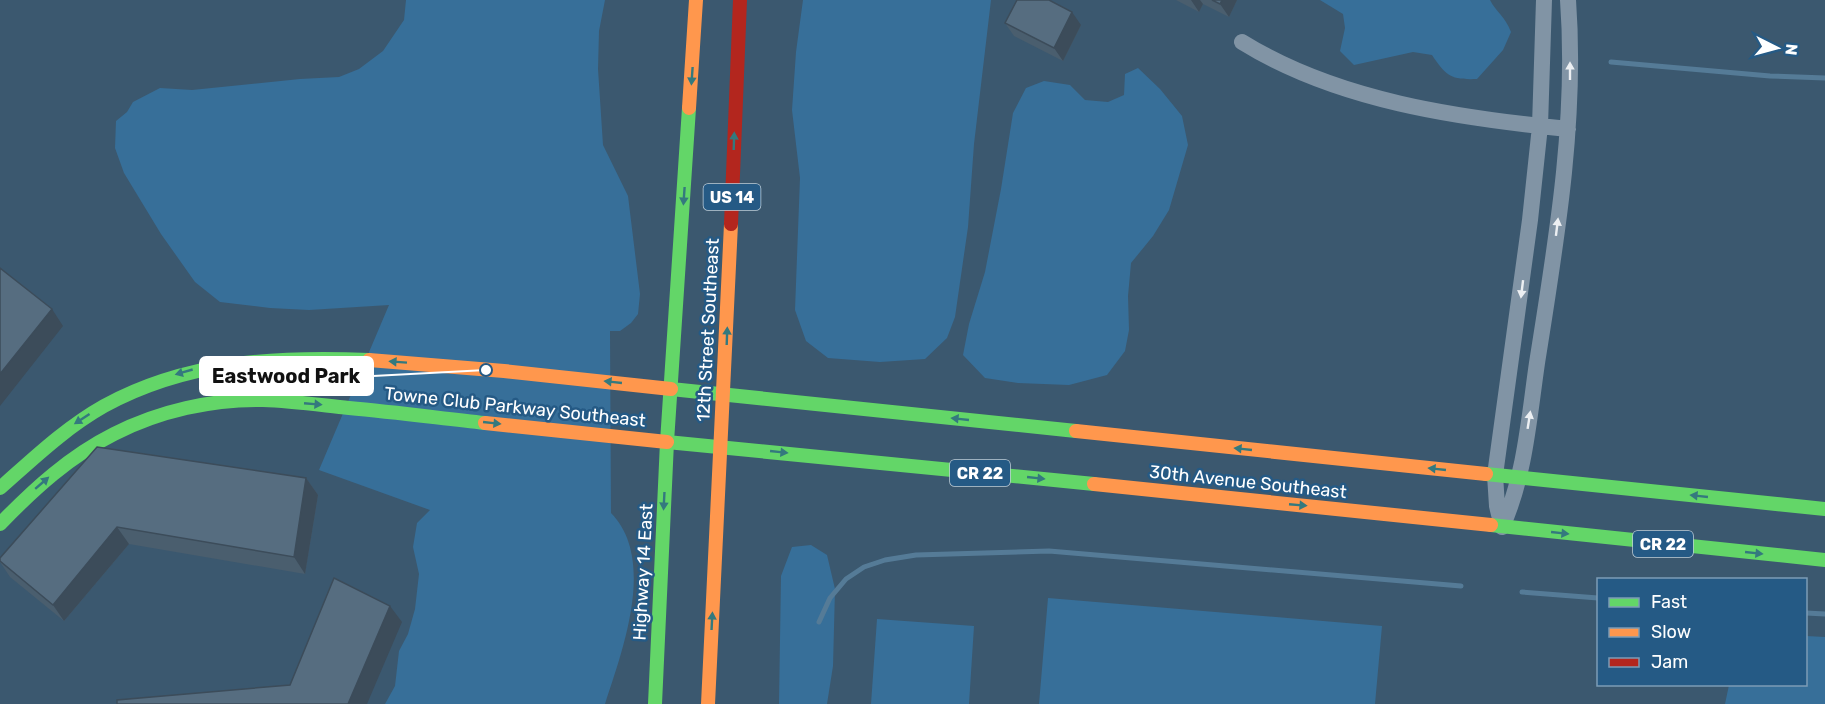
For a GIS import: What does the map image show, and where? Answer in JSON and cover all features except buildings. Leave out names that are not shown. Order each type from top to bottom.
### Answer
[{"type":"main road","name":"12th Street Southeast","points":[[667,442],[696,0]]},
{"type":"main road","name":"12th Street Southeast","points":[[721,447],[740,0]]},
{"type":"main road","name":"Towne Club Parkway Southeast","points":[[0,488],[45,446],[77,422],[109,403],[157,381],[226,362],[280,357],[330,357],[428,364],[671,389]]},
{"type":"main road","name":"30th Avenue Southeast","points":[[671,389],[1825,508]]},
{"type":"main road","name":"Towne Club Parkway Southeast","points":[[0,524],[21,501],[93,444],[131,425],[178,411],[224,401],[255,400],[342,407],[667,442]]},
{"type":"main road","name":"30th Avenue Southeast","points":[[667,442],[1825,560]]},
{"type":"main road","name":"Highway 14 East","points":[[655,704],[667,442]]},
{"type":"main road","name":"US 14","points":[[708,704],[721,447]]},
{"type":"street","points":[[1502,527],[1497,506],[1495,475],[1521,299],[1540,126],[1544,0]]},
{"type":"street","points":[[1502,527],[1519,478],[1548,303],[1568,129],[1570,26],[1568,0]]},
{"type":"street","points":[[1242,42],[1271,60],[1311,78],[1363,95],[1449,113],[1568,129]]},
{"type":"shaded area","points":[[406,0],[605,0],[599,31],[598,69],[603,145],[628,196],[640,294],[638,314],[631,323],[620,331],[610,331],[611,513],[625,533],[632,555],[634,580],[632,606],[626,633],[605,704],[385,704],[395,686],[399,651],[408,634],[415,609],[419,574],[413,547],[417,523],[430,510],[319,470],[389,305],[309,310],[220,302],[195,282],[161,234],[124,173],[115,148],[116,121],[127,112],[133,102],[160,88],[192,90],[339,77],[359,69],[383,51],[404,20]]},
{"type":"shaded area","points":[[803,0],[991,0],[974,144],[968,227],[955,317],[947,338],[925,359],[880,362],[828,358],[806,341],[795,310],[800,178],[792,110]]},
{"type":"shaded area","points":[[1320,0],[1490,0],[1511,32],[1503,50],[1477,79],[1461,79],[1450,75],[1441,68],[1432,55],[1413,52],[1354,65],[1340,51],[1345,28],[1343,14]]},
{"type":"shaded area","points":[[1138,68],[1160,89],[1182,116],[1188,145],[1169,210],[1153,236],[1131,263],[1128,296],[1129,330],[1125,351],[1107,375],[1069,385],[1018,383],[985,378],[963,355],[969,324],[985,272],[1013,113],[1026,88],[1044,81],[1070,85],[1085,100],[1108,102],[1124,95],[1125,74]]},
{"type":"shaded area","points":[[811,545],[827,555],[835,589],[833,666],[827,704],[779,704],[781,576],[792,547]]},
{"type":"shaded area","points":[[1048,598],[1382,626],[1375,704],[1039,704]]},
{"type":"shaded area","points":[[877,619],[974,626],[969,704],[871,704]]},
{"type":"shaded area","points":[[1807,636],[1825,637],[1825,704],[1725,704],[1729,686],[1807,686]]},
{"type":"waterway","points":[[1611,62],[1770,76],[1825,78]]},
{"type":"waterway","points":[[819,622],[830,598],[846,579],[864,567],[885,560],[916,555],[1049,551],[1461,586]]},
{"type":"waterway","points":[[1522,592],[1597,598]]},
{"type":"waterway","points":[[1807,613],[1825,614]]},
{"type":"traffic: fast","points":[[655,704],[667,442],[689,108]]},
{"type":"traffic: fast","points":[[0,488],[76,424],[104,406],[167,379],[200,371],[266,361],[369,360]]},
{"type":"traffic: fast","points":[[671,389],[1076,431]]},
{"type":"traffic: fast","points":[[0,524],[53,474],[82,452],[131,426],[167,413],[205,404],[244,400],[295,402],[485,423]]},
{"type":"traffic: fast","points":[[667,442],[1094,484]]},
{"type":"traffic: fast","points":[[1486,474],[1825,509]]},
{"type":"traffic: fast","points":[[1491,525],[1825,560]]},
{"type":"traffic: slow","points":[[689,108],[696,0]]},
{"type":"traffic: slow","points":[[708,704],[731,224]]},
{"type":"traffic: slow","points":[[369,360],[504,371],[671,389]]},
{"type":"traffic: slow","points":[[485,423],[667,442]]},
{"type":"traffic: slow","points":[[1076,431],[1486,474]]},
{"type":"traffic: slow","points":[[1094,484],[1491,525]]},
{"type":"traffic: jam","points":[[731,224],[740,0]]},
{"type":"place","name":"Eastwood Park","points":[[486,370]]}]
